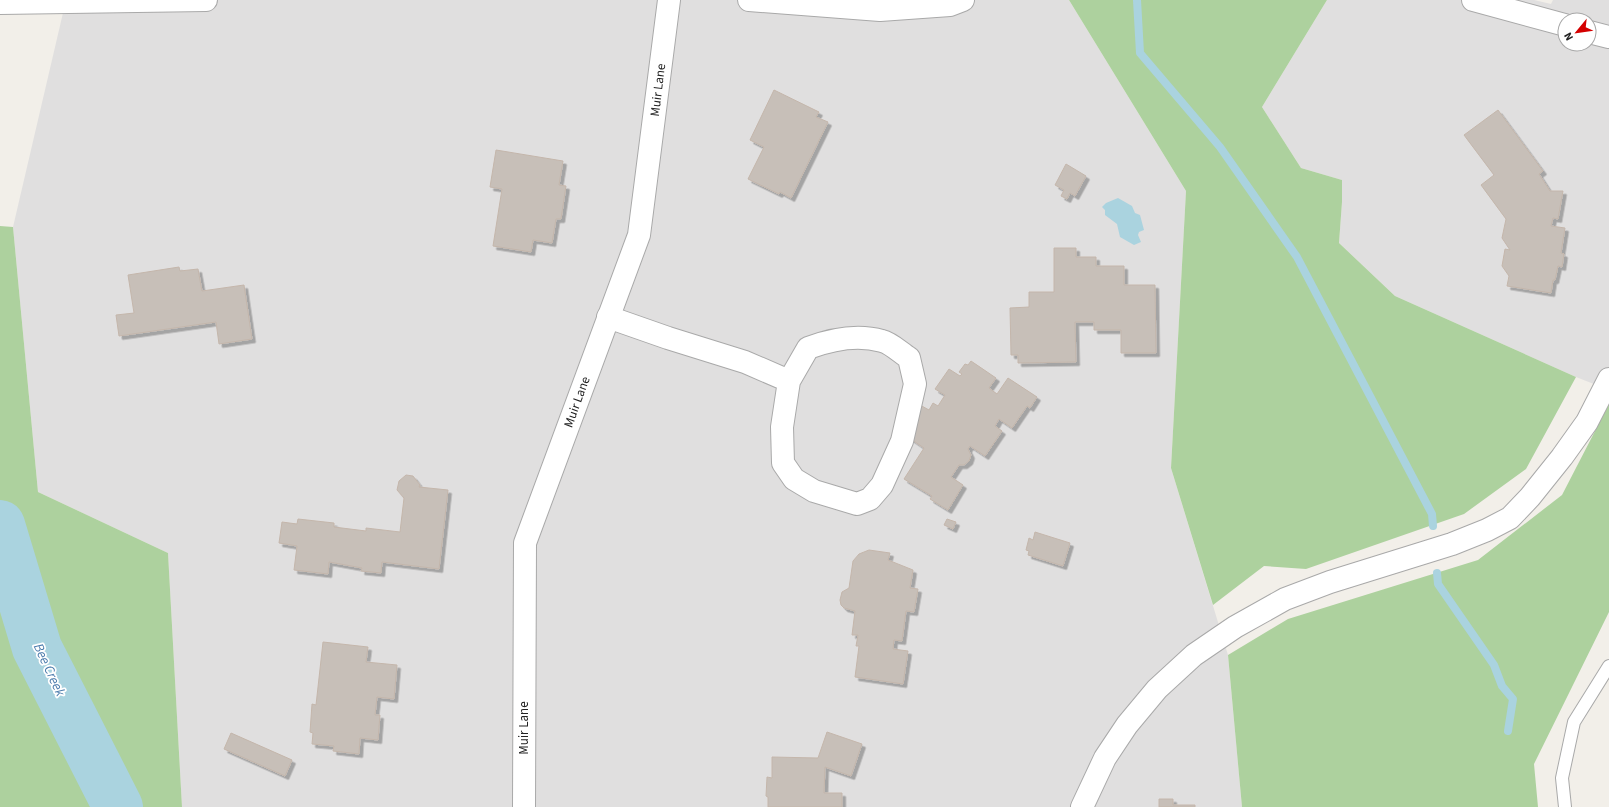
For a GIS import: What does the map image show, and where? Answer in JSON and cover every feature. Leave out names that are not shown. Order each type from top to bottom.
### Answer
[{"type":"street","points":[[0,3],[206,0]]},
{"type":"street","name":"Muir Lane","points":[[524,807],[525,543],[639,235],[669,0]]},
{"type":"street","points":[[749,0],[880,10],[950,5],[963,0]]},
{"type":"street","points":[[1473,0],[1557,23]]},
{"type":"street","points":[[1597,34],[1609,37]]},
{"type":"street","points":[[608,317],[668,338],[745,362],[789,381]]},
{"type":"street","points":[[859,338],[884,341],[909,358],[915,384],[902,441],[882,485],[870,499],[857,504],[814,491],[794,479],[783,463],[782,427],[789,381],[808,348],[829,340],[859,338]]},
{"type":"street","points":[[1082,807],[1105,758],[1127,725],[1157,689],[1194,655],[1235,627],[1286,599],[1330,582],[1452,544],[1510,518],[1530,497],[1562,457],[1587,422],[1609,379]]},
{"type":"lane","points":[[1565,807],[1562,778],[1574,722],[1609,666]]},
{"type":"shaded area","points":[[66,0],[1069,0],[1186,191],[1171,468],[1228,655],[1242,807],[182,807],[168,553],[38,492],[13,227]]},
{"type":"shaded area","points":[[1327,0],[1534,0],[1551,4],[1553,0],[1609,0],[1609,390],[1576,377],[1395,296],[1339,243],[1342,180],[1301,168],[1262,107]]},
{"type":"green space","points":[[1069,0],[1327,0],[1262,107],[1301,168],[1342,180],[1339,243],[1395,296],[1576,377],[1526,469],[1464,514],[1306,569],[1264,566],[1213,605],[1171,468],[1186,191]]},
{"type":"green space","points":[[0,226],[13,227],[38,492],[168,553],[182,807],[0,807]]},
{"type":"green space","points":[[1609,404],[1609,612],[1534,764],[1538,807],[1242,807],[1228,655],[1288,619],[1478,560],[1562,495]]},
{"type":"water","points":[[1118,198],[1132,206],[1135,213],[1140,215],[1144,230],[1139,232],[1138,235],[1141,242],[1134,245],[1120,237],[1117,224],[1105,215],[1105,210],[1102,207],[1106,203]]},
{"type":"building","points":[[774,90],[819,112],[816,117],[828,122],[791,198],[748,179],[764,147],[750,140]]},
{"type":"building","points":[[1498,110],[1543,171],[1539,174],[1550,191],[1563,191],[1558,219],[1553,218],[1551,226],[1565,228],[1561,253],[1564,254],[1562,267],[1558,266],[1555,280],[1553,280],[1551,293],[1507,286],[1509,276],[1502,266],[1505,249],[1510,250],[1502,238],[1506,219],[1481,185],[1494,175],[1464,135]]},
{"type":"building","points":[[496,150],[563,161],[559,185],[566,186],[561,219],[556,219],[552,243],[533,240],[531,252],[493,246],[502,189],[490,187]]},
{"type":"building","points":[[1066,164],[1086,176],[1075,196],[1070,193],[1067,199],[1061,196],[1064,190],[1055,185]]},
{"type":"building","points":[[1054,248],[1076,248],[1076,257],[1096,257],[1096,266],[1124,266],[1124,285],[1155,285],[1156,353],[1121,353],[1121,330],[1094,330],[1094,322],[1075,322],[1076,362],[1018,363],[1018,355],[1011,355],[1010,308],[1029,307],[1029,292],[1054,292]]},
{"type":"building","points":[[179,267],[180,271],[198,269],[202,291],[244,285],[252,339],[219,344],[216,322],[119,336],[116,315],[134,313],[128,275]]},
{"type":"building","points":[[971,361],[996,378],[989,388],[997,394],[1008,378],[1037,397],[1030,408],[1027,406],[1012,428],[999,419],[995,426],[1002,431],[985,456],[970,446],[968,449],[971,455],[969,461],[964,465],[959,465],[951,477],[963,485],[948,510],[930,499],[932,496],[904,479],[924,448],[908,437],[920,405],[929,410],[933,403],[938,406],[945,395],[935,389],[949,369],[960,376],[962,374],[959,372],[965,364],[968,365]]},
{"type":"building","points":[[406,475],[413,476],[420,485],[419,487],[448,490],[439,569],[382,562],[381,573],[361,571],[362,568],[329,562],[328,574],[294,570],[297,546],[279,543],[282,522],[297,524],[298,519],[334,523],[334,527],[366,531],[366,528],[400,532],[404,498],[397,490],[399,481]]},
{"type":"building","points":[[947,519],[956,522],[953,529],[944,525]]},
{"type":"building","points":[[1035,532],[1070,543],[1063,566],[1028,555],[1029,551],[1026,550],[1029,538],[1033,540]]},
{"type":"building","points":[[869,550],[890,553],[888,560],[913,570],[910,588],[918,589],[914,612],[906,611],[902,641],[894,640],[893,649],[908,651],[903,684],[855,677],[859,646],[856,646],[858,635],[852,635],[855,611],[844,608],[841,605],[840,600],[842,592],[849,588],[853,561],[859,554]]},
{"type":"building","points":[[323,642],[368,647],[366,662],[397,665],[394,699],[377,697],[375,715],[380,715],[378,740],[360,738],[359,754],[333,751],[334,746],[312,744],[313,733],[310,732],[312,704],[316,705]]},
{"type":"building","points":[[827,732],[862,744],[851,776],[825,767],[824,793],[842,793],[842,807],[768,807],[768,797],[766,796],[767,777],[772,778],[772,757],[818,758]]},
{"type":"building","points":[[231,733],[292,760],[285,776],[224,749]]},
{"type":"building","points":[[1159,799],[1173,799],[1173,805],[1195,805],[1195,807],[1159,807]]},
{"type":"waterway","points":[[1137,0],[1140,53],[1220,147],[1297,257],[1432,514],[1433,526]]},
{"type":"waterway","name":"Bee Creek","points":[[0,525],[37,648],[118,807]]},
{"type":"waterway","points":[[1437,573],[1438,584],[1494,665],[1502,686],[1513,699],[1508,731]]}]
